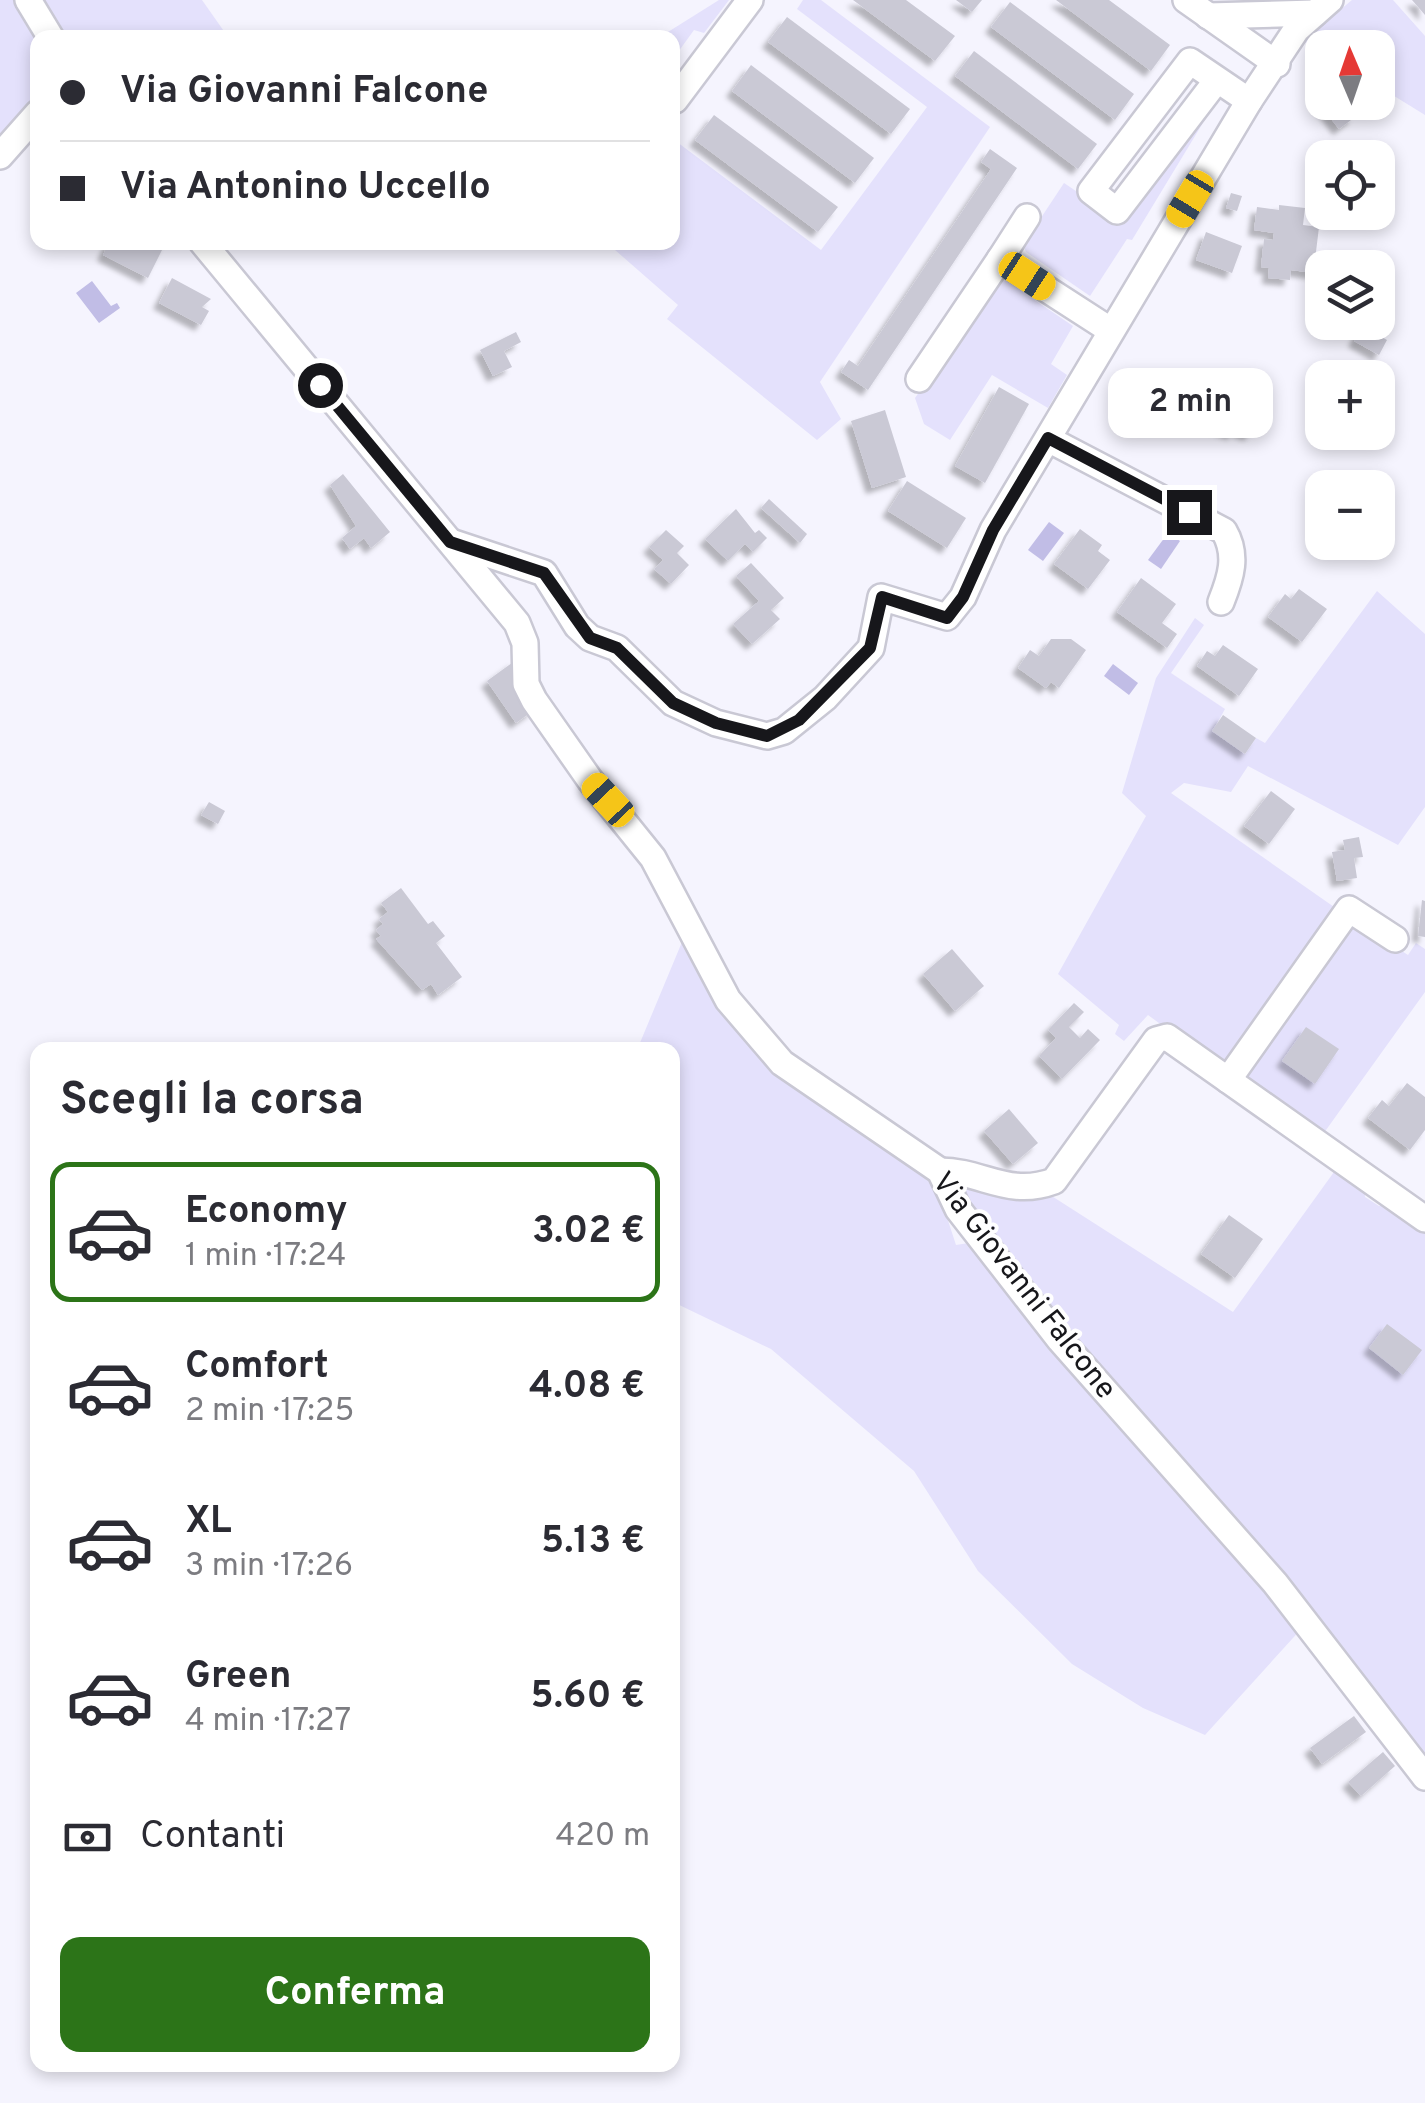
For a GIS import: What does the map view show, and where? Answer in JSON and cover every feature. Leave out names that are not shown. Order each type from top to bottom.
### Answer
[{"type":"street","points":[[28,0],[46,30]]},
{"type":"street","points":[[680,95],[750,0]]},
{"type":"street","points":[[1186,0],[1276,64]]},
{"type":"street","points":[[1208,16],[1323,6]]},
{"type":"street","points":[[450,542],[544,573],[577,626],[590,638],[617,648],[673,703],[716,723],[767,736],[784,731],[825,698],[870,648],[882,597],[947,618],[963,597],[993,530],[1110,330],[1296,30],[1323,6]]},
{"type":"street","points":[[1217,80],[1117,211],[1090,191],[1190,62],[1250,101]]},
{"type":"street","points":[[1164,94],[1191,115]]},
{"type":"street","points":[[0,156],[30,122]]},
{"type":"street","points":[[1127,143],[1154,163]]},
{"type":"street","points":[[919,379],[1028,218]]},
{"type":"street","name":"Via Giovanni Falcone","points":[[209,250],[518,623],[524,643],[526,684],[534,700],[590,780],[653,858],[728,1000],[782,1063],[940,1171],[958,1208],[1060,1340],[1275,1583],[1423,1775]]},
{"type":"street","points":[[1000,258],[1110,330]]},
{"type":"street","points":[[1048,438],[1224,531],[1232,544],[1232,575],[1221,602]]},
{"type":"street","points":[[1228,1080],[1348,909],[1395,939]]},
{"type":"street","points":[[940,1171],[964,1171],[1003,1188],[1054,1181],[1156,1040],[1167,1038],[1425,1219]]},
{"type":"shaded area","points":[[0,0],[19,0],[34,30],[30,30],[30,102],[0,139]]},
{"type":"shaded area","points":[[37,0],[202,0],[223,30],[57,30]]},
{"type":"shaded area","points":[[719,0],[729,0],[704,33],[694,30],[680,49],[680,30],[671,30]]},
{"type":"shaded area","points":[[803,0],[821,0],[990,127],[820,382],[841,419],[817,440],[667,319],[678,305],[615,250],[680,250],[680,144],[821,250],[927,107],[797,9]]},
{"type":"shaded area","points":[[1352,0],[1393,0],[1425,36],[1425,115],[1395,96],[1395,30],[1316,30]]},
{"type":"shaded area","points":[[1215,103],[1132,240],[1127,239],[1090,296],[1026,252],[1023,245],[1064,183],[1119,220]]},
{"type":"shaded area","points":[[998,280],[1007,281],[1073,326],[1051,364],[1067,375],[1048,408],[992,375],[950,440],[924,424],[915,398]]},
{"type":"shaded area","points":[[92,281],[111,306],[117,303],[120,308],[99,323],[76,293]]},
{"type":"shaded area","points":[[1049,522],[1064,533],[1043,561],[1028,550]]},
{"type":"shaded area","points":[[1168,533],[1180,541],[1161,569],[1148,560]]},
{"type":"shaded area","points":[[1377,591],[1425,634],[1425,807],[1398,845],[1248,766],[1231,792],[1184,783],[1171,793],[1337,909],[1228,1066],[1219,1067],[1148,1015],[1124,1041],[1115,1034],[1119,1025],[1058,974],[1146,816],[1122,793],[1156,678],[1195,618],[1204,625],[1171,673],[1225,709],[1213,731],[1245,754],[1256,738],[1265,743]]},
{"type":"shaded area","points":[[1113,664],[1138,683],[1129,695],[1104,676]]},
{"type":"shaded area","points":[[1351,918],[1408,955],[1416,943],[1425,949],[1425,992],[1321,1137],[1238,1078]]},
{"type":"shaded area","points":[[687,930],[729,1013],[912,1160],[937,1187],[956,1245],[975,1242],[1303,1627],[1205,1735],[1143,1708],[1072,1664],[978,1571],[914,1471],[771,1349],[680,1305],[680,1042],[640,1042]]},
{"type":"shaded area","points":[[1339,1165],[1364,1183],[1365,1197],[1379,1206],[1391,1201],[1425,1225],[1425,1768],[1385,1705],[1064,1330],[981,1224],[956,1182],[1047,1193],[1233,1312]]},
{"type":"building","points":[[853,0],[906,0],[955,36],[935,61]]},
{"type":"building","points":[[956,0],[982,0],[972,12]]},
{"type":"building","points":[[1056,0],[1109,0],[1170,45],[1151,71]]},
{"type":"building","points":[[1412,0],[1425,0],[1425,15]]},
{"type":"building","points":[[1010,2],[1134,94],[1115,120],[991,27]]},
{"type":"building","points":[[787,17],[910,109],[891,134],[768,42]]},
{"type":"building","points":[[974,51],[1097,144],[1078,169],[955,76]]},
{"type":"building","points":[[751,65],[874,158],[855,183],[732,91]]},
{"type":"building","points":[[714,115],[838,207],[818,232],[695,140]]},
{"type":"building","points":[[1332,120],[1351,120],[1339,129]]},
{"type":"building","points":[[990,149],[1017,168],[868,390],[841,372],[849,360],[858,366],[991,169],[981,162]]},
{"type":"building","points":[[1231,193],[1242,196],[1237,211],[1226,208]]},
{"type":"building","points":[[1279,205],[1305,208],[1305,230],[1319,230],[1316,250],[1305,250],[1305,272],[1291,270],[1290,280],[1268,278],[1269,268],[1261,267],[1264,239],[1273,240],[1274,233],[1254,230],[1257,207],[1279,210]]},
{"type":"building","points":[[1206,232],[1242,246],[1232,273],[1196,260]]},
{"type":"building","points":[[105,250],[162,250],[148,278],[103,255]]},
{"type":"building","points":[[172,278],[211,299],[202,307],[209,311],[201,325],[159,303]]},
{"type":"building","points":[[516,332],[521,342],[504,351],[512,367],[493,376],[480,350]]},
{"type":"building","points":[[1355,340],[1387,340],[1379,355]]},
{"type":"building","points":[[999,387],[1029,404],[985,483],[955,466]]},
{"type":"building","points":[[1208,390],[1234,399],[1233,404],[1257,422],[1250,435],[1235,429],[1233,434],[1196,419]]},
{"type":"building","points":[[885,410],[906,477],[872,488],[851,421]]},
{"type":"building","points":[[343,474],[390,532],[371,548],[364,538],[350,549],[342,538],[356,526],[330,485]]},
{"type":"building","points":[[907,481],[966,518],[947,548],[888,511]]},
{"type":"building","points":[[769,499],[807,534],[800,543],[761,508]]},
{"type":"building","points":[[736,509],[755,533],[759,530],[767,538],[753,552],[745,544],[728,561],[705,539]]},
{"type":"building","points":[[1080,529],[1102,545],[1098,551],[1110,560],[1088,589],[1054,564]]},
{"type":"building","points":[[666,530],[684,546],[677,553],[689,565],[671,584],[654,569],[663,560],[649,547]]},
{"type":"building","points":[[751,563],[784,598],[771,610],[780,619],[752,644],[733,624],[759,601],[736,576]]},
{"type":"building","points":[[1141,578],[1176,604],[1162,623],[1177,634],[1167,648],[1117,612]]},
{"type":"building","points":[[1299,589],[1327,609],[1302,642],[1268,617],[1285,594],[1291,599]]},
{"type":"building","points":[[1051,639],[1071,639],[1086,650],[1059,688],[1051,682],[1046,688],[1018,668],[1030,650],[1039,656]]},
{"type":"building","points":[[1223,645],[1258,669],[1239,696],[1197,666],[1207,651],[1215,656]]},
{"type":"building","points":[[516,660],[519,688],[514,692],[519,698],[523,695],[534,710],[516,723],[487,681]]},
{"type":"building","points":[[1223,715],[1256,738],[1245,754],[1212,731]]},
{"type":"building","points":[[1271,791],[1295,809],[1269,844],[1244,826]]},
{"type":"building","points":[[209,802],[225,811],[218,824],[201,815]]},
{"type":"building","points":[[1359,837],[1363,857],[1354,858],[1357,878],[1337,881],[1332,852],[1345,850],[1343,840]]},
{"type":"building","points":[[401,888],[428,924],[433,921],[445,936],[436,943],[462,977],[438,995],[431,984],[422,990],[376,939],[381,936],[376,930],[383,924],[379,919],[388,912],[381,903]]},
{"type":"building","points":[[1422,900],[1425,901],[1425,937],[1418,936]]},
{"type":"building","points":[[952,949],[984,986],[955,1011],[923,974]]},
{"type":"building","points":[[1074,1003],[1084,1012],[1069,1027],[1080,1038],[1088,1029],[1100,1040],[1062,1079],[1039,1056],[1056,1038],[1048,1030]]},
{"type":"building","points":[[1306,1027],[1339,1049],[1315,1084],[1282,1061]]},
{"type":"building","points":[[1407,1083],[1425,1097],[1425,1130],[1410,1150],[1368,1118],[1382,1100],[1389,1106]]},
{"type":"building","points":[[1009,1109],[1038,1143],[1013,1164],[984,1131]]},
{"type":"building","points":[[1229,1215],[1263,1239],[1235,1278],[1201,1254]]},
{"type":"building","points":[[1387,1324],[1422,1350],[1403,1375],[1369,1348]]},
{"type":"building","points":[[1354,1716],[1366,1732],[1322,1764],[1310,1748]]},
{"type":"building","points":[[1383,1752],[1395,1766],[1361,1796],[1348,1782]]},
{"type":"route","points":[[320,385],[450,542],[484,550],[544,573],[577,626],[590,638],[617,648],[673,703],[716,723],[767,736],[784,731],[825,698],[870,648],[878,630],[882,597],[947,618],[963,597],[993,530],[1048,438],[1189,512]]}]
